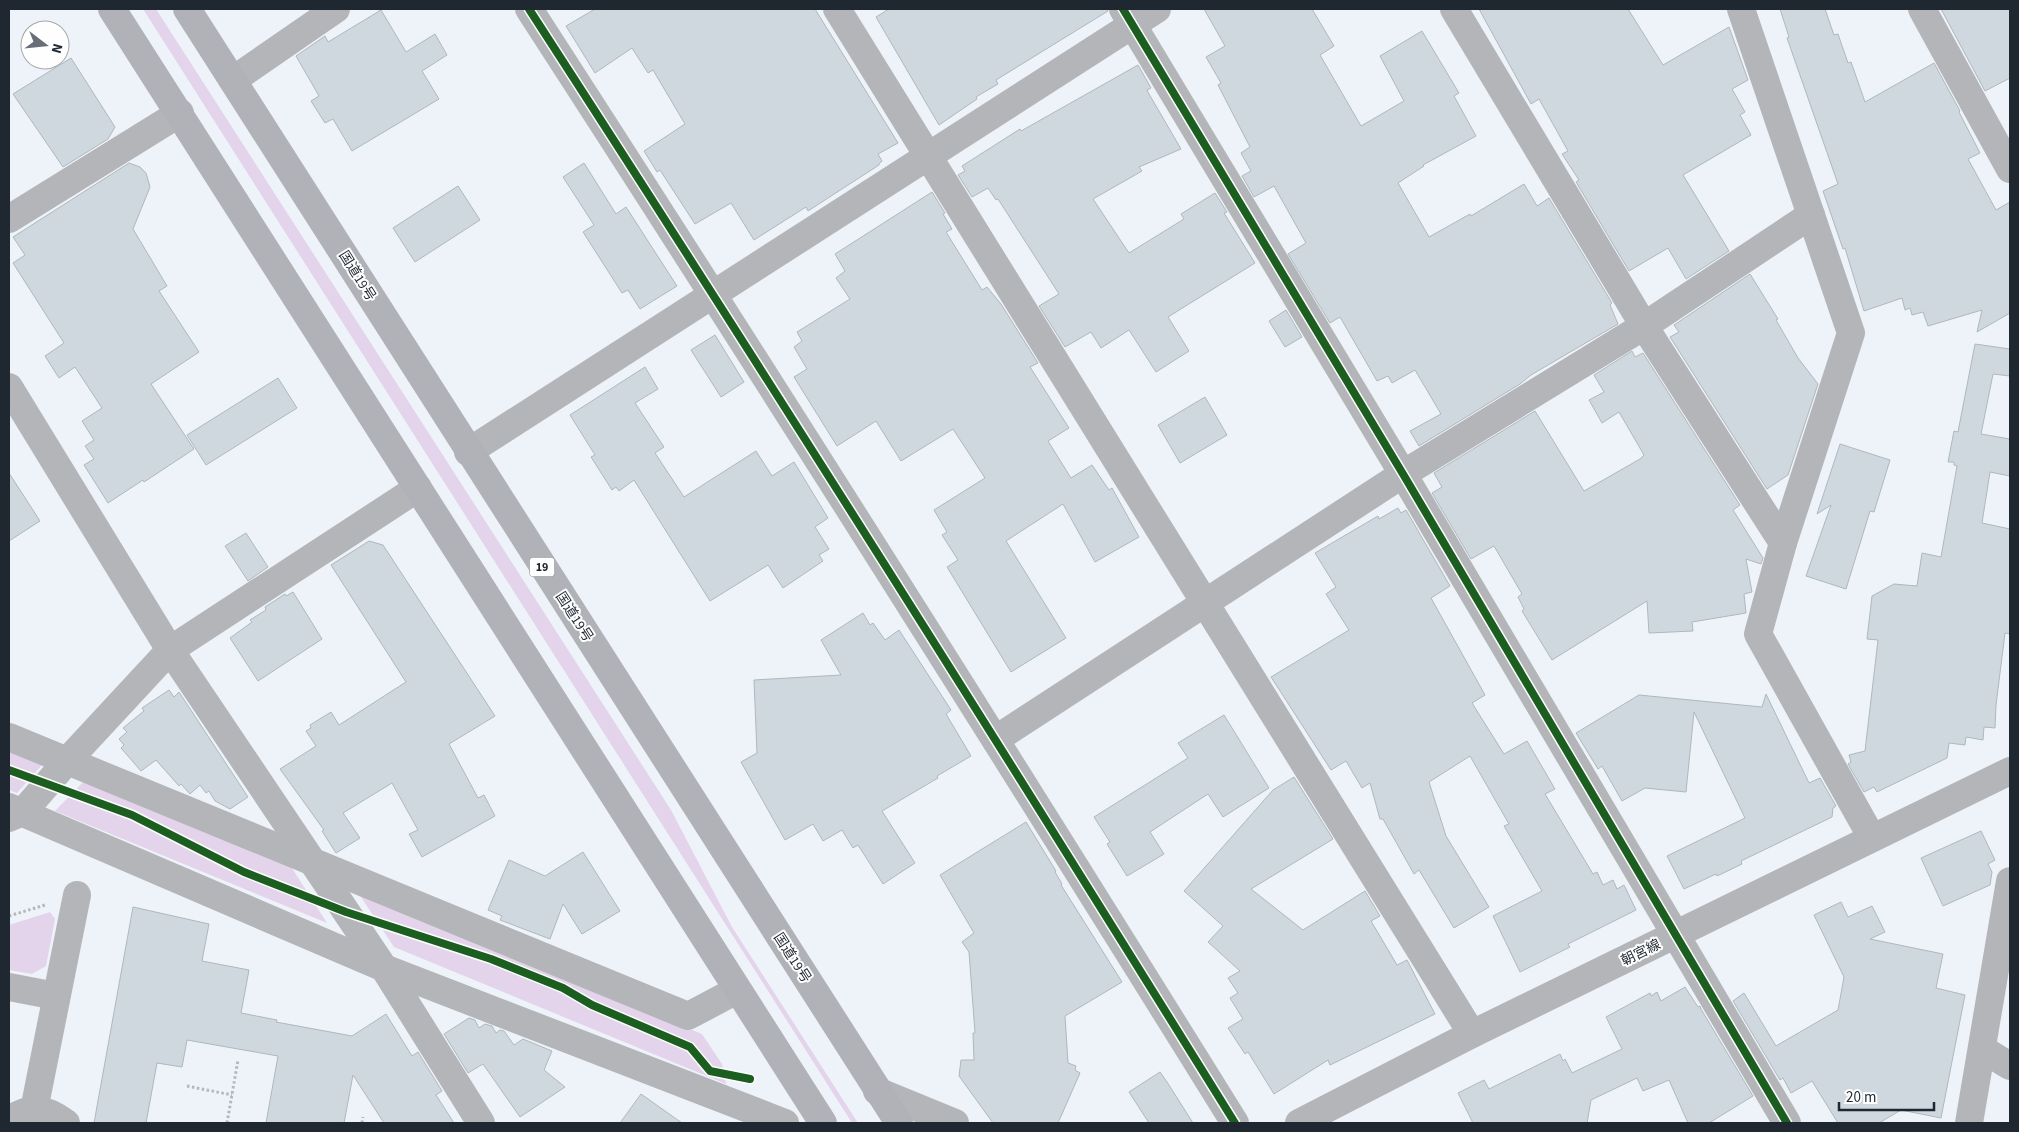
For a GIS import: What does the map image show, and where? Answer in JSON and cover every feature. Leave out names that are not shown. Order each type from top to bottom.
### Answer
[{"type":"highway","points":[[112,9],[823,1123]]},
{"type":"highway","name":"国道19号","points":[[187,9],[877,1092],[899,1123]]},
{"type":"street","points":[[233,80],[336,9]]},
{"type":"street","points":[[529,9],[714,294],[996,739],[1235,1123]]},
{"type":"street","points":[[837,9],[1472,1034]]},
{"type":"street","points":[[468,452],[929,155],[1128,16],[1157,9]]},
{"type":"street","points":[[1454,9],[1644,326],[1783,543]]},
{"type":"street","points":[[1741,9],[1852,333],[1783,543],[1758,634],[1872,838]]},
{"type":"street","points":[[1922,9],[2010,169]]},
{"type":"street","points":[[1128,16],[1404,474],[1787,1123]]},
{"type":"street","points":[[9,219],[180,113]]},
{"type":"street","points":[[996,739],[1404,474],[1644,326],[1811,215]]},
{"type":"street","points":[[9,387],[170,650],[384,968],[481,1123]]},
{"type":"street","points":[[418,488],[170,650],[67,761],[13,812],[384,968],[785,1123]]},
{"type":"street","points":[[9,737],[688,1016],[737,990]]},
{"type":"street","name":"朝宮線","points":[[1299,1123],[1472,1034],[2010,771]]},
{"type":"street","points":[[1969,1123],[2010,881]]},
{"type":"street","points":[[34,1110],[77,895]]},
{"type":"street","points":[[9,987],[56,996]]},
{"type":"street","points":[[1982,1049],[2010,1066]]},
{"type":"street","points":[[877,1092],[955,1123]]},
{"type":"street","points":[[9,1120],[20,1113],[34,1110],[53,1113],[66,1123]]},
{"type":"path","points":[[227,1123],[238,1060]]},
{"type":"path","points":[[187,1086],[232,1095]]},
{"type":"path","points":[[362,1123],[363,1117]]},
{"type":"shaded area","points":[[143,9],[156,9],[671,810],[732,927],[858,1123],[852,1123]]},
{"type":"shaded area","points":[[9,751],[42,765],[17,793],[9,790]]},
{"type":"shaded area","points":[[85,780],[290,865],[327,923],[55,811]]},
{"type":"shaded area","points":[[359,894],[702,1034],[722,1064],[726,1084],[394,947]]},
{"type":"shaded area","points":[[50,912],[55,919],[46,966],[32,974],[9,970],[9,925]]},
{"type":"building","points":[[595,9],[815,9],[898,143],[878,154],[882,161],[879,165],[808,211],[806,207],[754,240],[731,203],[695,224],[660,170],[657,172],[644,151],[685,124],[653,70],[648,73],[632,48],[595,73],[566,26]]},
{"type":"building","points":[[889,9],[1107,9],[1108,11],[996,80],[998,84],[976,97],[977,99],[939,125],[876,17]]},
{"type":"building","points":[[1204,9],[1312,9],[1334,46],[1320,55],[1361,126],[1404,101],[1380,56],[1422,31],[1459,93],[1454,96],[1476,136],[1423,165],[1398,183],[1429,237],[1470,214],[1471,216],[1524,184],[1537,206],[1549,198],[1612,303],[1610,305],[1618,324],[1531,375],[1520,384],[1419,446],[1410,431],[1441,414],[1415,370],[1392,383],[1388,376],[1377,381],[1340,317],[1330,323],[1288,254],[1306,243],[1274,186],[1254,197],[1242,176],[1251,171],[1241,153],[1250,147],[1218,85],[1221,83],[1206,57],[1225,46]]},
{"type":"building","points":[[1479,9],[1628,9],[1663,65],[1729,27],[1748,80],[1732,89],[1745,112],[1740,115],[1751,135],[1683,175],[1729,251],[1686,279],[1668,248],[1629,271],[1576,182],[1579,180],[1562,154],[1568,151],[1539,99],[1531,104]]},
{"type":"building","points":[[1780,9],[1825,9],[1834,35],[1838,34],[1848,63],[1851,62],[1865,102],[1934,63],[1980,153],[1968,159],[1996,210],[2010,202],[2010,313],[1977,332],[1982,310],[1928,326],[1923,312],[1912,315],[1910,308],[1905,310],[1902,298],[1864,311],[1845,248],[1843,249],[1823,191],[1838,184],[1787,38],[1789,37]]},
{"type":"building","points":[[1941,9],[2010,9],[2010,78],[1985,91]]},
{"type":"building","points":[[381,10],[406,52],[435,34],[447,55],[422,71],[439,99],[352,151],[333,119],[325,123],[311,101],[319,96],[296,56],[325,36],[328,42]]},
{"type":"building","points":[[70,59],[115,127],[108,139],[63,167],[13,94],[52,70],[70,70]]},
{"type":"building","points":[[1138,65],[1151,88],[1147,90],[1149,94],[1181,149],[1139,167],[1142,171],[1093,199],[1129,253],[1184,219],[1181,214],[1215,193],[1227,212],[1224,213],[1255,263],[1168,317],[1189,351],[1156,372],[1129,330],[1101,348],[1091,332],[1065,347],[1039,306],[1059,294],[998,199],[996,200],[988,188],[972,197],[958,175],[965,171],[962,166],[1020,129],[1021,131]]},
{"type":"building","points":[[129,163],[140,167],[146,173],[150,187],[133,229],[167,286],[159,291],[199,352],[151,384],[194,449],[108,503],[84,465],[94,459],[85,446],[94,440],[82,421],[102,408],[75,367],[59,378],[45,356],[64,343],[13,263],[25,255],[13,237]]},
{"type":"building","points":[[584,163],[616,214],[626,207],[677,286],[640,309],[628,290],[622,293],[583,232],[594,225],[563,177]]},
{"type":"building","points":[[458,186],[480,220],[415,262],[393,228]]},
{"type":"building","points":[[932,192],[952,229],[946,232],[982,290],[987,287],[1001,304],[1038,363],[1030,367],[1069,428],[1048,441],[1071,478],[1092,465],[1109,490],[1112,488],[1139,537],[1095,562],[1063,504],[1006,541],[1066,638],[1011,672],[947,567],[958,560],[942,535],[947,532],[934,510],[985,478],[953,429],[901,461],[876,421],[837,446],[794,377],[807,369],[794,347],[802,341],[797,332],[850,299],[836,278],[845,271],[835,254]]},
{"type":"building","points":[[1750,274],[1778,319],[1776,320],[1798,358],[1818,384],[1788,475],[1767,489],[1670,337],[1679,332],[1674,325]]},
{"type":"building","points":[[1286,310],[1302,337],[1285,347],[1269,321]]},
{"type":"building","points":[[715,335],[744,382],[721,397],[691,350]]},
{"type":"building","points":[[1975,344],[2010,349],[2010,376],[1993,374],[1981,434],[2010,439],[2010,476],[1990,472],[1982,523],[2010,529],[2010,634],[2005,633],[1995,728],[1984,727],[1983,740],[1966,737],[1965,745],[1949,743],[1947,758],[1877,792],[1874,787],[1864,792],[1848,764],[1851,762],[1849,755],[1865,751],[1878,640],[1867,639],[1872,596],[1894,584],[1917,586],[1922,553],[1941,557],[1957,466],[1954,465],[1954,462],[1948,462],[1954,431],[1958,432]]},
{"type":"building","points":[[1632,351],[1635,357],[1643,353],[1740,505],[1733,510],[1763,558],[1761,564],[1746,559],[1752,592],[1744,594],[1746,613],[1692,622],[1693,631],[1649,633],[1647,601],[1552,660],[1522,611],[1524,609],[1518,597],[1522,594],[1494,546],[1471,559],[1432,493],[1442,487],[1434,473],[1535,411],[1584,491],[1640,459],[1644,455],[1619,412],[1602,423],[1589,400],[1604,392],[1594,375]]},
{"type":"building","points":[[645,367],[658,389],[635,403],[664,447],[655,453],[684,497],[756,451],[772,476],[794,462],[828,518],[815,527],[829,549],[819,555],[823,561],[783,588],[768,565],[710,601],[634,480],[619,491],[616,487],[612,490],[591,457],[595,455],[570,415]]},
{"type":"building","points":[[278,378],[297,408],[206,465],[187,435]]},
{"type":"building","points":[[1205,397],[1227,435],[1180,463],[1158,425]]},
{"type":"building","points":[[1840,444],[1890,460],[1874,512],[1870,511],[1846,589],[1806,576],[1831,505],[1817,514]]},
{"type":"building","points":[[9,473],[40,521],[9,541]]},
{"type":"building","points":[[1398,508],[1401,513],[1406,510],[1450,586],[1431,598],[1485,695],[1472,703],[1504,754],[1527,741],[1555,789],[1545,794],[1593,874],[1597,872],[1603,885],[1613,880],[1617,889],[1624,885],[1636,910],[1568,944],[1570,947],[1520,972],[1493,916],[1542,891],[1504,826],[1509,824],[1470,756],[1429,782],[1446,836],[1489,907],[1454,928],[1419,870],[1414,874],[1383,819],[1380,819],[1370,783],[1362,788],[1346,761],[1331,770],[1271,677],[1349,630],[1326,594],[1336,587],[1315,553],[1378,516],[1379,519]]},
{"type":"building","points":[[246,533],[268,567],[248,581],[225,546]]},
{"type":"building","points":[[369,541],[383,545],[495,716],[449,744],[478,798],[484,795],[495,816],[422,857],[409,834],[418,830],[392,783],[343,813],[360,838],[336,853],[322,831],[324,830],[280,769],[316,746],[306,731],[311,728],[310,725],[331,712],[339,725],[406,682],[331,565]]},
{"type":"building","points":[[293,592],[322,639],[258,681],[230,638],[252,622],[250,620],[266,610],[265,607],[285,594],[286,596]]},
{"type":"building","points":[[863,613],[870,625],[873,623],[885,640],[899,630],[951,710],[946,714],[971,756],[882,811],[915,863],[883,884],[858,845],[853,848],[842,830],[823,841],[813,824],[785,840],[741,762],[757,753],[754,680],[841,675],[821,640]]},
{"type":"building","points":[[169,690],[174,697],[179,692],[248,797],[230,809],[215,801],[209,791],[206,793],[200,785],[190,794],[181,784],[179,786],[156,760],[141,771],[121,748],[124,745],[119,739],[127,732],[123,728],[144,711],[142,708]]},
{"type":"building","points":[[1766,694],[1809,783],[1820,778],[1836,806],[1833,808],[1832,817],[1741,861],[1742,864],[1684,889],[1667,856],[1745,818],[1694,712],[1686,792],[1645,788],[1622,801],[1602,766],[1598,769],[1576,733],[1639,695],[1762,707]]},
{"type":"building","points":[[1224,715],[1269,788],[1223,817],[1208,794],[1150,832],[1164,854],[1127,876],[1107,844],[1110,842],[1094,817],[1188,758],[1178,743]]},
{"type":"building","points":[[1294,777],[1333,839],[1251,889],[1303,930],[1365,891],[1380,916],[1371,921],[1397,965],[1407,960],[1435,1014],[1330,1065],[1328,1060],[1274,1094],[1248,1052],[1245,1054],[1228,1028],[1243,1019],[1230,998],[1238,993],[1228,978],[1240,971],[1208,942],[1223,926],[1184,891],[1273,790]]},
{"type":"building","points":[[1026,822],[1056,871],[1061,885],[1122,982],[1065,1016],[1068,1063],[1076,1066],[1075,1070],[1080,1073],[1058,1123],[993,1123],[959,1076],[961,1060],[974,1060],[973,1033],[975,1033],[969,952],[962,942],[974,933],[940,875]]},
{"type":"building","points":[[1981,831],[1995,860],[1988,864],[1992,872],[1990,885],[1943,906],[1921,858]]},
{"type":"building","points":[[583,852],[620,911],[582,934],[563,904],[550,939],[500,920],[502,916],[488,910],[509,860],[545,876]]},
{"type":"building","points":[[1841,902],[1848,917],[1872,906],[1885,932],[1870,939],[1943,954],[1936,988],[1965,995],[1941,1118],[1901,1110],[1879,1123],[1838,1123],[1812,1081],[1791,1093],[1783,1078],[1780,1080],[1733,1001],[1744,993],[1776,1046],[1838,1010],[1844,977],[1814,915]]},
{"type":"building","points":[[133,907],[209,924],[202,961],[249,970],[241,1013],[277,1020],[276,1022],[352,1036],[386,1014],[412,1056],[418,1052],[442,1091],[436,1095],[454,1123],[384,1123],[353,1075],[344,1123],[266,1123],[278,1056],[187,1040],[182,1067],[157,1063],[146,1123],[94,1123]]},
{"type":"building","points":[[1685,987],[1698,1007],[1700,1006],[1753,1096],[1709,1123],[1688,1123],[1669,1080],[1643,1091],[1637,1078],[1591,1100],[1587,1123],[1473,1123],[1458,1093],[1484,1080],[1489,1089],[1560,1054],[1563,1061],[1565,1059],[1572,1073],[1622,1049],[1606,1017],[1650,993],[1651,996],[1657,992],[1661,1001]]},
{"type":"building","points":[[469,1018],[475,1020],[479,1028],[485,1024],[492,1026],[496,1033],[500,1030],[504,1031],[514,1045],[523,1039],[552,1051],[544,1070],[565,1087],[520,1117],[483,1064],[468,1073],[444,1034]]},
{"type":"building","points":[[1160,1072],[1193,1123],[1149,1123],[1129,1092]]},
{"type":"building","points":[[641,1094],[682,1123],[620,1123]]},
{"type":"cycle path","points":[[529,9],[885,564],[1235,1123]]},
{"type":"cycle path","points":[[1123,9],[1403,474],[1787,1123]]},
{"type":"cycle path","points":[[9,770],[132,815],[244,872],[346,912],[491,959],[563,988],[592,1005],[690,1047],[710,1071],[750,1079]]}]
